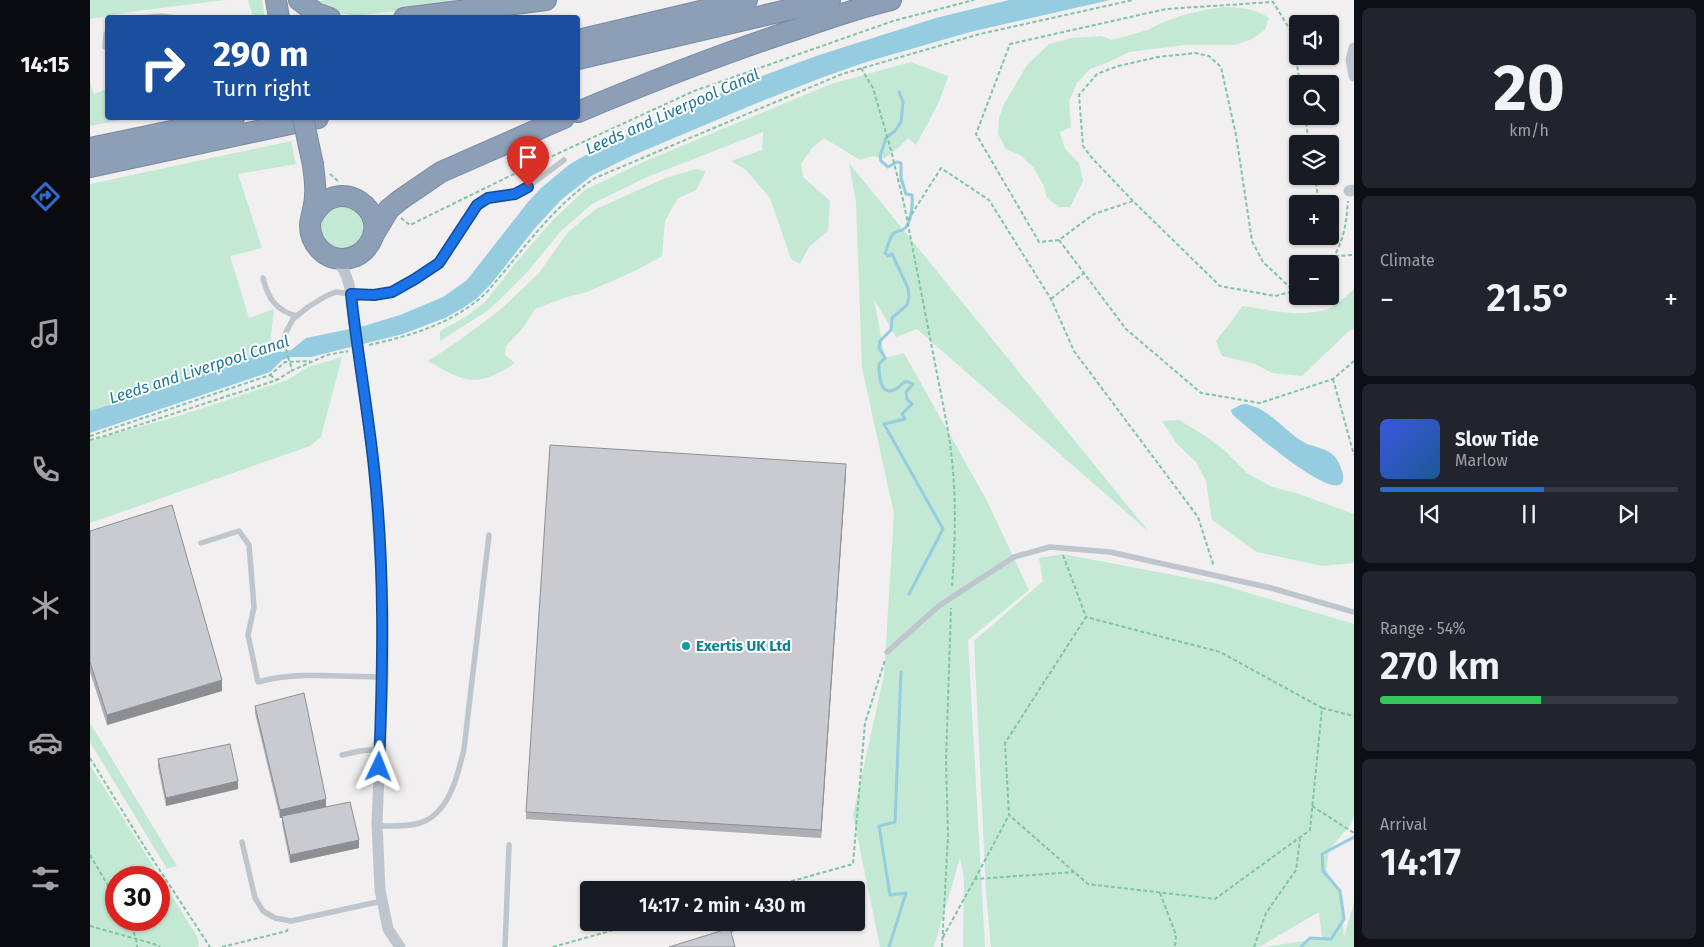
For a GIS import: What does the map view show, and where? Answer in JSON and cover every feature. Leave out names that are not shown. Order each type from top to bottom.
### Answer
[{"type":"highway","points":[[276,0],[278,15]]},
{"type":"highway","points":[[283,0],[285,15]]},
{"type":"highway","points":[[299,0],[323,15]]},
{"type":"highway","points":[[428,15],[546,0]]},
{"type":"highway","points":[[580,40],[747,0]]},
{"type":"highway","points":[[580,59],[830,0]]},
{"type":"highway","points":[[580,111],[647,83],[753,43],[868,5],[891,0]]},
{"type":"highway","points":[[90,148],[224,120]]},
{"type":"highway","points":[[303,120],[313,165],[315,195],[310,225],[313,241],[324,253],[335,258],[350,258],[358,255],[369,242],[388,209],[441,172],[559,120]]},
{"type":"highway","points":[[90,168],[309,120]]},
{"type":"highway","points":[[313,165],[324,181],[344,195],[355,198],[367,208],[374,223],[369,242]]},
{"type":"highway","points":[[312,217],[324,201],[334,196],[344,195]]},
{"type":"street","points":[[1354,48],[1351,60],[1354,76]]},
{"type":"street","points":[[351,292],[354,270],[369,242]]},
{"type":"street","points":[[335,258],[345,272],[351,292],[374,467],[383,609],[383,678],[377,826],[382,901],[388,929],[400,947]]},
{"type":"lane","points":[[283,342],[293,319],[308,306],[336,292],[374,295],[392,292],[415,279],[439,263],[477,205],[488,198],[515,194],[528,187],[564,160]]},
{"type":"lane","points":[[263,278],[266,291],[273,304],[279,309],[297,316]]},
{"type":"lane","points":[[201,543],[239,531],[250,545],[254,608],[248,635],[258,682],[271,679],[311,676],[383,678]]},
{"type":"lane","points":[[377,826],[421,823],[433,816],[443,807],[458,775],[464,749],[490,536]]},
{"type":"lane","points":[[887,652],[940,605],[1014,557],[1050,548],[1110,552],[1272,588],[1354,612]]},
{"type":"lane","points":[[342,755],[380,749]]},
{"type":"lane","points":[[242,842],[255,898],[263,911],[275,918],[291,920],[382,901]]},
{"type":"lane","points":[[505,947],[509,845]]},
{"type":"lane","points":[[719,933],[726,931]]},
{"type":"path","points":[[410,225],[522,170],[694,91],[894,21],[974,0]]},
{"type":"path","points":[[90,438],[105,436],[277,380],[292,370],[327,355],[358,351],[452,319],[486,293],[536,231],[564,202],[595,178],[842,74],[980,34],[1133,0]]},
{"type":"path","points":[[1133,201],[1094,214],[1059,240],[1039,242],[976,134],[1010,44],[1166,9],[1273,1],[1292,33],[1299,75]]},
{"type":"path","points":[[1289,287],[1263,262],[1252,241],[1236,135],[1221,67],[1209,56],[1195,53],[1167,56],[1118,66],[1097,74],[1079,95],[1083,146],[1092,158],[1220,286],[1275,296],[1289,293]]},
{"type":"path","points":[[861,68],[873,88],[904,204],[948,425],[953,460],[956,526],[946,760],[948,836],[942,947]]},
{"type":"path","points":[[908,220],[941,168],[989,200],[1051,299],[1074,350],[1198,517],[1217,576]]},
{"type":"path","points":[[1335,255],[1345,233],[1351,190]]},
{"type":"path","points":[[1059,240],[1126,329],[1201,393],[1260,403],[1333,379],[1354,361]]},
{"type":"path","points":[[1339,256],[1354,254]]},
{"type":"path","points":[[1051,299],[1084,273]]},
{"type":"path","points":[[288,357],[292,370]]},
{"type":"path","points":[[90,438],[270,374],[285,362],[312,361]]},
{"type":"path","points":[[270,374],[277,380]]},
{"type":"path","points":[[1333,379],[1354,455]]},
{"type":"path","points":[[1061,548],[1086,617]]},
{"type":"path","points":[[943,937],[1009,815],[1005,743],[1086,617]]},
{"type":"path","points":[[1086,617],[1220,652],[1322,708],[1354,716]]},
{"type":"path","points":[[792,881],[853,864],[865,723],[887,652]]},
{"type":"path","points":[[1009,815],[1088,884],[1215,900],[1310,830],[1322,708]]},
{"type":"path","points":[[90,758],[144,846],[210,947]]},
{"type":"path","points":[[1312,806],[1354,833]]},
{"type":"path","points":[[1254,947],[1266,913],[1296,870],[1300,837]]},
{"type":"path","points":[[90,855],[105,880]]},
{"type":"path","points":[[975,878],[1074,872]]},
{"type":"path","points":[[1160,893],[1176,935],[1175,947]]},
{"type":"path","points":[[222,947],[287,931],[291,920]]},
{"type":"path","points":[[90,926],[160,947]]},
{"type":"path","points":[[133,931],[137,947]]},
{"type":"path","points":[[554,947],[610,931]]},
{"type":"green space","points":[[90,0],[226,0],[105,15],[90,19]]},
{"type":"green space","points":[[248,0],[262,0],[265,15],[252,15]]},
{"type":"green space","points":[[324,0],[484,0],[363,15],[336,12],[315,2]]},
{"type":"green space","points":[[1225,7],[1248,9],[1264,15],[1269,18],[1265,30],[1252,39],[1234,45],[1185,45],[1129,52],[1090,69],[1077,83],[1069,101],[1071,127],[1060,132],[1065,149],[1079,163],[1083,181],[1070,207],[1059,207],[1047,198],[1044,186],[1033,167],[1020,155],[1006,149],[998,134],[999,118],[1004,104],[1027,65],[1049,44],[1072,38],[1101,36],[1112,40],[1148,30],[1180,16]]},
{"type":"green space","points":[[911,62],[948,76],[939,102],[916,145],[908,138],[884,158],[873,156],[860,160],[824,138],[812,148],[801,164],[803,177],[830,201],[828,231],[809,247],[800,264],[791,259],[770,198],[746,170],[731,161],[762,150],[763,132],[647,177],[592,204],[561,231],[528,271],[490,309],[440,341],[440,331],[467,316],[485,302],[553,220],[585,190],[643,162],[831,84]]},
{"type":"green space","points":[[90,82],[94,94],[105,90],[105,120],[122,120],[90,126]]},
{"type":"green space","points":[[291,141],[296,164],[238,174],[262,248],[230,256],[249,318],[274,309],[269,352],[90,411],[90,184]]},
{"type":"green space","points":[[849,163],[1149,532],[917,329],[896,337],[874,299],[885,358],[904,353],[986,499],[1029,590],[968,640],[985,947],[963,947],[964,877],[960,858],[934,947],[880,947],[853,815],[884,675],[894,514],[862,368],[856,202]]},
{"type":"green space","points":[[695,169],[706,171],[696,190],[677,199],[665,221],[662,256],[637,270],[587,292],[535,309],[523,328],[506,346],[505,355],[515,363],[496,374],[485,378],[469,380],[445,371],[428,361],[500,310],[539,273],[568,232],[596,209],[663,179]]},
{"type":"green space","points":[[344,204],[364,213],[364,242],[343,252],[330,246],[325,241],[321,227],[323,217],[329,210]]},
{"type":"green space","points":[[1354,289],[1354,328],[1302,376],[1272,373],[1255,364],[1222,356],[1216,341],[1243,306],[1290,313],[1303,313],[1326,310],[1339,305],[1339,302]]},
{"type":"green space","points":[[342,357],[321,437],[310,446],[90,523],[90,441],[182,415],[287,380],[308,367]]},
{"type":"green space","points":[[1179,420],[1224,450],[1247,473],[1270,486],[1299,494],[1354,514],[1354,563],[1323,566],[1257,552],[1212,520],[1206,481],[1196,462],[1177,444],[1162,421]]},
{"type":"green space","points":[[1063,554],[1215,583],[1354,624],[1354,816],[1351,824],[1329,850],[1326,870],[1340,891],[1344,937],[1354,903],[1354,947],[1266,947],[1322,938],[1319,912],[1259,947],[991,947],[986,892],[974,641],[1043,581],[1039,558]]},
{"type":"green space","points":[[90,723],[177,866],[170,868],[170,866],[165,866],[90,742]]},
{"type":"green space","points":[[90,765],[153,866],[105,866],[105,931],[170,931],[170,893],[198,938],[199,945],[197,947],[90,947]]},
{"type":"water","points":[[1009,0],[1110,0],[970,32],[866,62],[757,103],[629,157],[591,176],[561,200],[535,228],[491,284],[476,299],[445,318],[403,334],[311,357],[291,357],[282,360],[270,372],[90,433],[90,411],[150,392],[183,379],[188,380],[225,365],[269,352],[291,350],[306,338],[364,326],[400,315],[443,297],[467,280],[541,188],[570,164],[609,142],[751,80],[819,55],[936,18]]},
{"type":"water","points":[[1245,404],[1262,410],[1305,443],[1323,449],[1333,455],[1343,475],[1340,485],[1329,484],[1312,476],[1272,447],[1232,414],[1231,410]]},
{"type":"building","name":"Exertis UK Ltd","points":[[550,445],[846,464],[821,830],[526,812]]},
{"type":"building","points":[[172,505],[222,680],[107,715],[90,662],[90,531]]},
{"type":"building","points":[[304,693],[326,799],[280,810],[255,706]]},
{"type":"building","points":[[230,744],[238,781],[166,798],[158,759]]},
{"type":"building","points":[[350,802],[359,840],[290,855],[282,816]]},
{"type":"building","points":[[720,931],[731,931],[735,947],[669,947]]},
{"type":"waterway","points":[[899,92],[903,102],[901,122],[895,131],[886,138],[880,156],[881,161],[888,167],[897,162],[901,163],[901,178],[906,194],[912,195],[910,219],[904,229],[895,232],[890,238],[885,253],[888,256],[892,254],[908,288],[909,297],[907,305],[892,318],[891,330],[880,341],[879,348],[885,358],[879,364],[879,373],[881,383],[886,390],[896,389],[905,382],[913,384],[906,392],[907,399],[912,404],[902,414],[905,419],[884,424],[943,529],[909,594]]},
{"type":"waterway","points":[[889,947],[906,893],[890,895],[879,826],[895,822],[901,672]]},
{"type":"waterway","points":[[1301,947],[1310,938],[1331,939],[1344,919],[1340,891],[1323,871],[1322,854],[1354,837]]},
{"type":"place","name":"Exertis UK Ltd","points":[[686,646]]},
{"type":"route","points":[[379,767],[383,678],[383,609],[379,530],[374,467],[351,294],[374,295],[392,292],[415,279],[439,263],[477,205],[488,198],[515,194],[528,187]]},
{"type":"water label","name":"Leeds and Liverpool Canal","points":[[672,111]]},
{"type":"water label","name":"Leeds and Liverpool Canal","points":[[199,369]]}]
